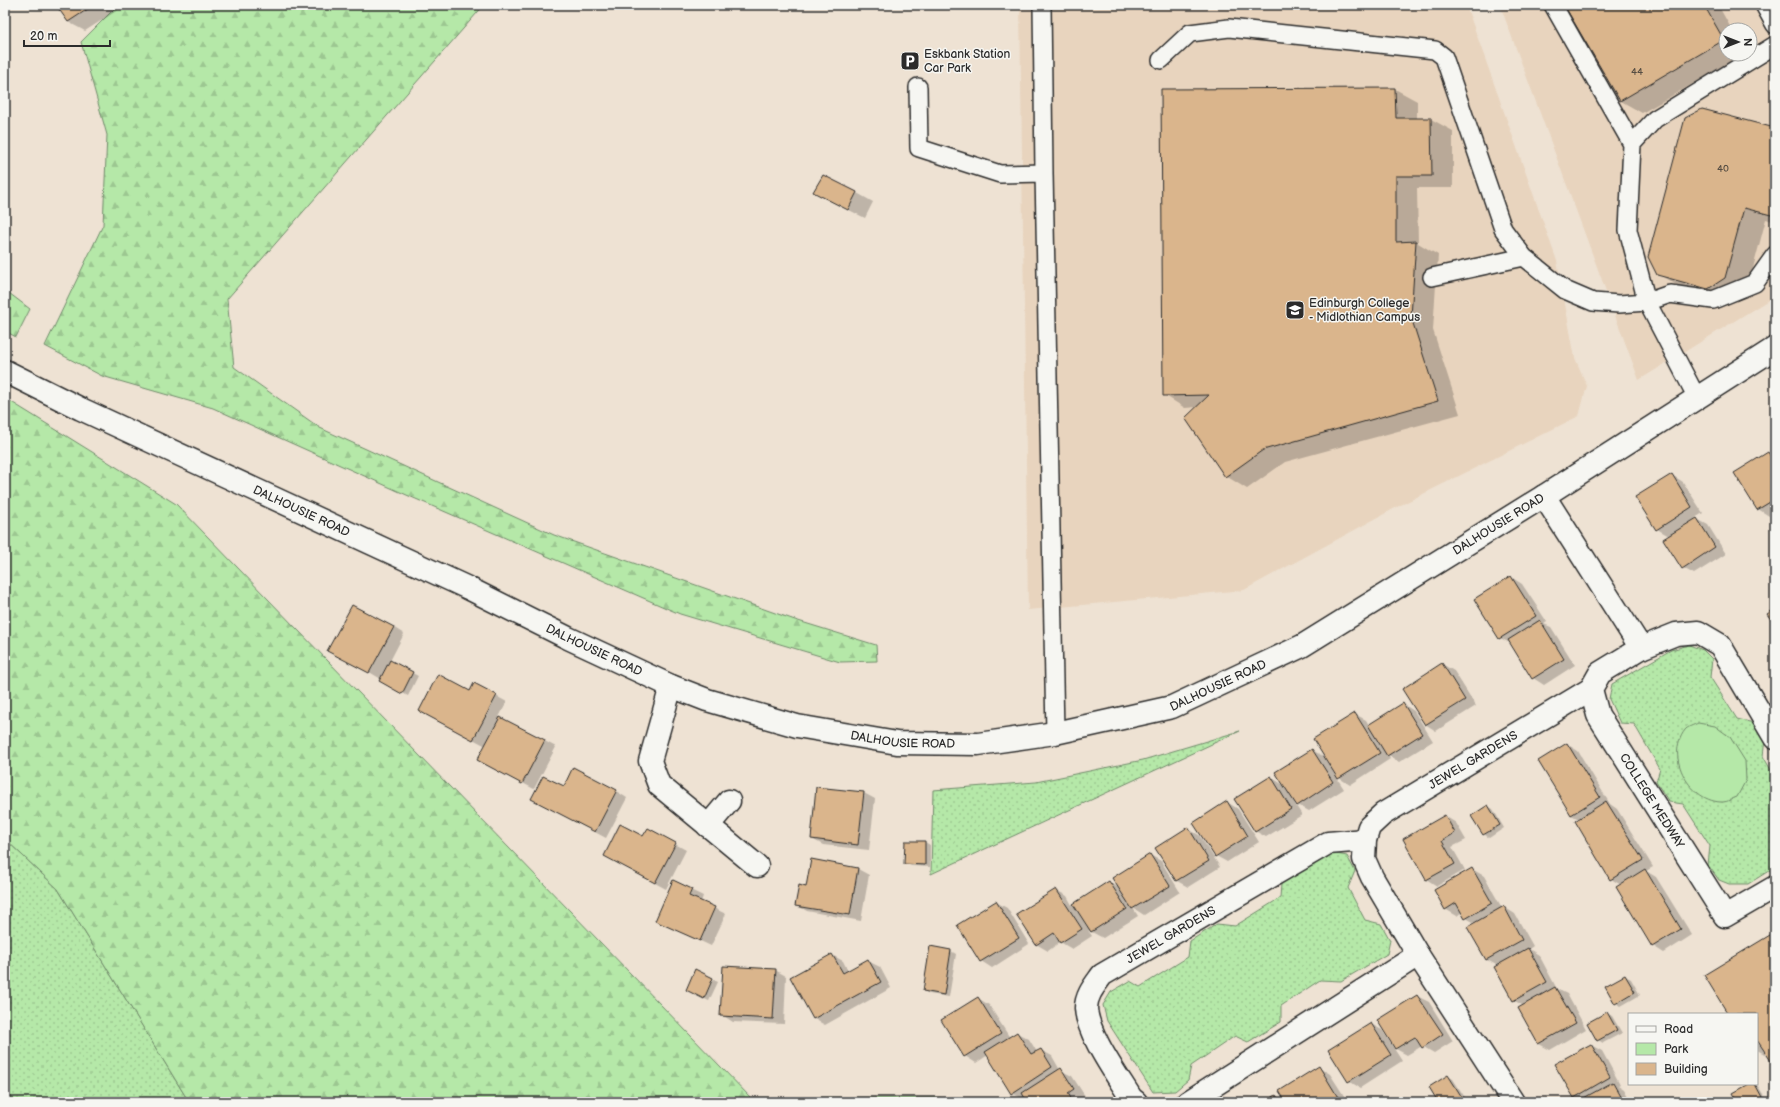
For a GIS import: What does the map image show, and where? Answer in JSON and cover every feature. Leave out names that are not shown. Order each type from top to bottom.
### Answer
[{"type":"street","name":"DALHOUSIE ROAD","points":[[5,371],[460,585],[568,638],[671,686],[707,700],[797,726],[897,743],[978,744],[1055,734],[1172,707],[1302,646],[1544,496],[1775,348]]},
{"type":"street","points":[[1544,496],[1641,648]]},
{"type":"street","points":[[1591,689],[1600,673],[1641,648],[1676,634],[1698,632],[1720,645],[1775,738]]},
{"type":"street","points":[[671,686],[650,761],[659,785],[757,866]]},
{"type":"street","name":"JEWEL GARDENS","points":[[1513,1102],[1418,955],[1372,877],[1364,859],[1365,840],[1369,827],[1383,814],[1591,689]]},
{"type":"street","name":"COLLEGE MEDWAY","points":[[1591,689],[1598,715],[1725,916],[1775,887]]},
{"type":"street","points":[[708,826],[729,801]]},
{"type":"street","name":"JEWEL GARDENS","points":[[1133,1100],[1090,1029],[1086,1007],[1091,990],[1102,975],[1328,842],[1365,840]]},
{"type":"street","points":[[1188,1102],[1418,955]]},
{"type":"lane","points":[[1042,5],[1055,734]]},
{"type":"lane","points":[[1553,5],[1632,144],[1628,230],[1647,302],[1697,398]]},
{"type":"lane","points":[[1764,5],[1775,25]]},
{"type":"lane","points":[[1161,60],[1190,33],[1229,28],[1435,50],[1444,57],[1503,229],[1524,257],[1565,290],[1593,302],[1619,304],[1647,302],[1670,294],[1713,300],[1755,283],[1775,255]]},
{"type":"lane","points":[[1632,144],[1654,119],[1775,45]]},
{"type":"lane","points":[[918,87],[919,148],[1000,174],[1044,173]]},
{"type":"lane","points":[[1432,277],[1524,257]]},
{"type":"shaded area","name":"Edinburgh College - Midlothian Campus","points":[[1020,5],[1466,5],[1557,261],[1575,358],[1587,386],[1579,416],[1397,507],[1244,590],[1028,610]]},
{"type":"shaded area","points":[[1500,5],[1775,5],[1775,296],[1639,380]]},
{"type":"green space","points":[[118,5],[484,5],[227,299],[234,367],[320,428],[554,535],[795,620],[876,645],[877,661],[840,662],[680,614],[409,496],[213,408],[102,376],[45,346],[103,225],[107,135],[81,42]]},
{"type":"green space","points":[[5,290],[30,309],[16,337],[5,331]]},
{"type":"green space","points":[[5,398],[176,504],[751,1098],[941,1098],[945,1102],[189,1102],[58,889],[5,839]]},
{"type":"green space","points":[[1689,645],[1703,650],[1712,659],[1710,677],[1737,719],[1754,723],[1765,739],[1763,756],[1775,777],[1775,867],[1748,884],[1729,884],[1719,880],[1708,865],[1710,846],[1683,804],[1669,802],[1656,782],[1660,769],[1634,724],[1620,723],[1609,699],[1612,684],[1671,650]]},
{"type":"green space","points":[[1698,723],[1715,726],[1730,737],[1745,761],[1746,780],[1737,797],[1729,801],[1723,802],[1711,800],[1701,795],[1691,787],[1679,765],[1679,741],[1686,729]]},
{"type":"green space","points":[[1240,731],[931,874],[933,790],[1036,782],[1143,760]]},
{"type":"green space","points":[[5,839],[58,889],[189,1102],[5,1102]]},
{"type":"green space","points":[[1331,853],[1347,856],[1355,871],[1348,888],[1365,920],[1381,924],[1390,940],[1387,954],[1341,981],[1320,980],[1281,1006],[1281,1022],[1248,1042],[1235,1036],[1191,1066],[1188,1080],[1175,1091],[1153,1092],[1107,1021],[1103,1005],[1111,992],[1130,981],[1140,987],[1188,957],[1190,941],[1217,924],[1235,926],[1280,898],[1281,884]]},
{"type":"building","points":[[56,5],[94,5],[68,22]]},
{"type":"building","points":[[1564,5],[1704,5],[1718,30],[1718,44],[1620,101]]},
{"type":"building","points":[[1395,88],[1396,118],[1431,118],[1432,176],[1396,176],[1396,242],[1416,241],[1411,317],[1438,401],[1263,450],[1225,477],[1185,418],[1209,395],[1163,396],[1161,89]]},
{"type":"building","points":[[1702,109],[1775,128],[1775,216],[1744,208],[1725,278],[1708,289],[1657,275],[1648,257],[1685,118]]},
{"type":"building","points":[[823,175],[857,192],[848,210],[813,192]]},
{"type":"building","points":[[1768,452],[1775,463],[1775,499],[1757,510],[1734,473]]},
{"type":"building","points":[[1672,474],[1692,507],[1656,530],[1635,497]]},
{"type":"building","points":[[1697,518],[1715,547],[1682,569],[1663,539]]},
{"type":"building","points":[[1511,576],[1536,616],[1499,639],[1474,599]]},
{"type":"building","points":[[352,605],[394,627],[369,673],[327,651]]},
{"type":"building","points":[[1775,609],[1775,626],[1767,614]]},
{"type":"building","points":[[1540,620],[1564,659],[1532,679],[1508,640]]},
{"type":"building","points":[[390,660],[413,672],[402,694],[379,681]]},
{"type":"building","points":[[1442,663],[1465,700],[1425,725],[1402,689]]},
{"type":"building","points":[[438,674],[470,691],[474,683],[497,695],[473,740],[419,711]]},
{"type":"building","points":[[1403,703],[1422,734],[1387,756],[1368,725]]},
{"type":"building","points":[[1355,713],[1380,753],[1338,779],[1313,739]]},
{"type":"building","points":[[500,717],[545,740],[522,784],[477,760]]},
{"type":"building","points":[[1567,743],[1600,797],[1571,815],[1538,761]]},
{"type":"building","points":[[1312,749],[1333,782],[1297,806],[1275,772]]},
{"type":"building","points":[[573,767],[617,790],[595,832],[531,799],[543,776],[564,786]]},
{"type":"building","points":[[1271,776],[1291,809],[1255,832],[1234,799]]},
{"type":"building","points":[[816,787],[864,792],[858,845],[811,839]]},
{"type":"building","points":[[1227,801],[1248,836],[1215,857],[1193,823]]},
{"type":"building","points":[[1606,801],[1643,860],[1610,880],[1575,821]]},
{"type":"building","points":[[1488,805],[1500,825],[1483,835],[1471,816]]},
{"type":"building","points":[[1445,815],[1455,833],[1442,841],[1455,864],[1426,880],[1403,839]]},
{"type":"building","points":[[620,824],[643,836],[648,828],[676,843],[655,883],[604,856]]},
{"type":"building","points":[[1188,827],[1209,861],[1176,881],[1155,848]]},
{"type":"building","points":[[905,841],[925,841],[925,865],[904,864]]},
{"type":"building","points":[[1150,854],[1170,886],[1132,909],[1112,878]]},
{"type":"building","points":[[811,859],[858,868],[850,915],[795,906],[799,885],[806,887]]},
{"type":"building","points":[[1472,868],[1492,903],[1465,919],[1456,903],[1445,910],[1434,890]]},
{"type":"building","points":[[1645,869],[1681,929],[1652,947],[1616,887]]},
{"type":"building","points":[[673,880],[692,889],[689,896],[715,907],[700,941],[655,921]]},
{"type":"building","points":[[1109,881],[1127,909],[1091,932],[1073,904]]},
{"type":"building","points":[[1056,889],[1082,929],[1060,943],[1054,933],[1036,945],[1016,914]]},
{"type":"building","points":[[996,901],[1019,938],[980,962],[957,925]]},
{"type":"building","points":[[1504,906],[1522,940],[1486,960],[1467,927]]},
{"type":"building","points":[[1775,932],[1775,1067],[1758,1042],[1758,1013],[1727,1013],[1704,975]]},
{"type":"building","points":[[930,946],[951,950],[944,995],[923,991]]},
{"type":"building","points":[[1528,948],[1547,982],[1513,1001],[1494,967]]},
{"type":"building","points":[[832,954],[843,973],[868,959],[881,982],[813,1019],[790,977]]},
{"type":"building","points":[[723,966],[776,969],[773,1019],[720,1016]]},
{"type":"building","points":[[695,969],[713,978],[704,999],[686,990]]},
{"type":"building","points":[[1625,975],[1635,992],[1615,1004],[1605,986]]},
{"type":"building","points":[[1555,987],[1576,1023],[1538,1044],[1518,1008]]},
{"type":"building","points":[[1417,995],[1443,1034],[1422,1048],[1415,1037],[1395,1049],[1377,1020]]},
{"type":"building","points":[[978,997],[1001,1034],[964,1057],[941,1020]]},
{"type":"building","points":[[1607,1012],[1617,1030],[1597,1041],[1587,1023]]},
{"type":"building","points":[[1371,1023],[1391,1055],[1348,1082],[1328,1050]]},
{"type":"building","points":[[1017,1032],[1031,1054],[1041,1049],[1052,1067],[1011,1094],[985,1052]]},
{"type":"building","points":[[1591,1044],[1610,1077],[1574,1098],[1554,1064]]},
{"type":"building","points":[[1319,1066],[1339,1099],[1335,1102],[1286,1102],[1279,1091]]},
{"type":"building","points":[[1061,1068],[1074,1089],[1068,1093],[1073,1102],[1027,1102],[1022,1093]]},
{"type":"building","points":[[1448,1075],[1465,1102],[1438,1102],[1429,1087]]},
{"type":"building","points":[[1613,1082],[1624,1102],[1581,1102],[1580,1100]]},
{"type":"building","points":[[1747,1085],[1756,1085],[1763,1099],[1758,1102],[1738,1102],[1733,1093]]},
{"type":"building","points":[[1276,1095],[1280,1102],[1265,1102]]},
{"type":"place","name":"Eskbank Station Car Park","points":[[910,61]]},
{"type":"place","name":"Edinburgh College - Midlothian Campus","points":[[1295,310]]}]
